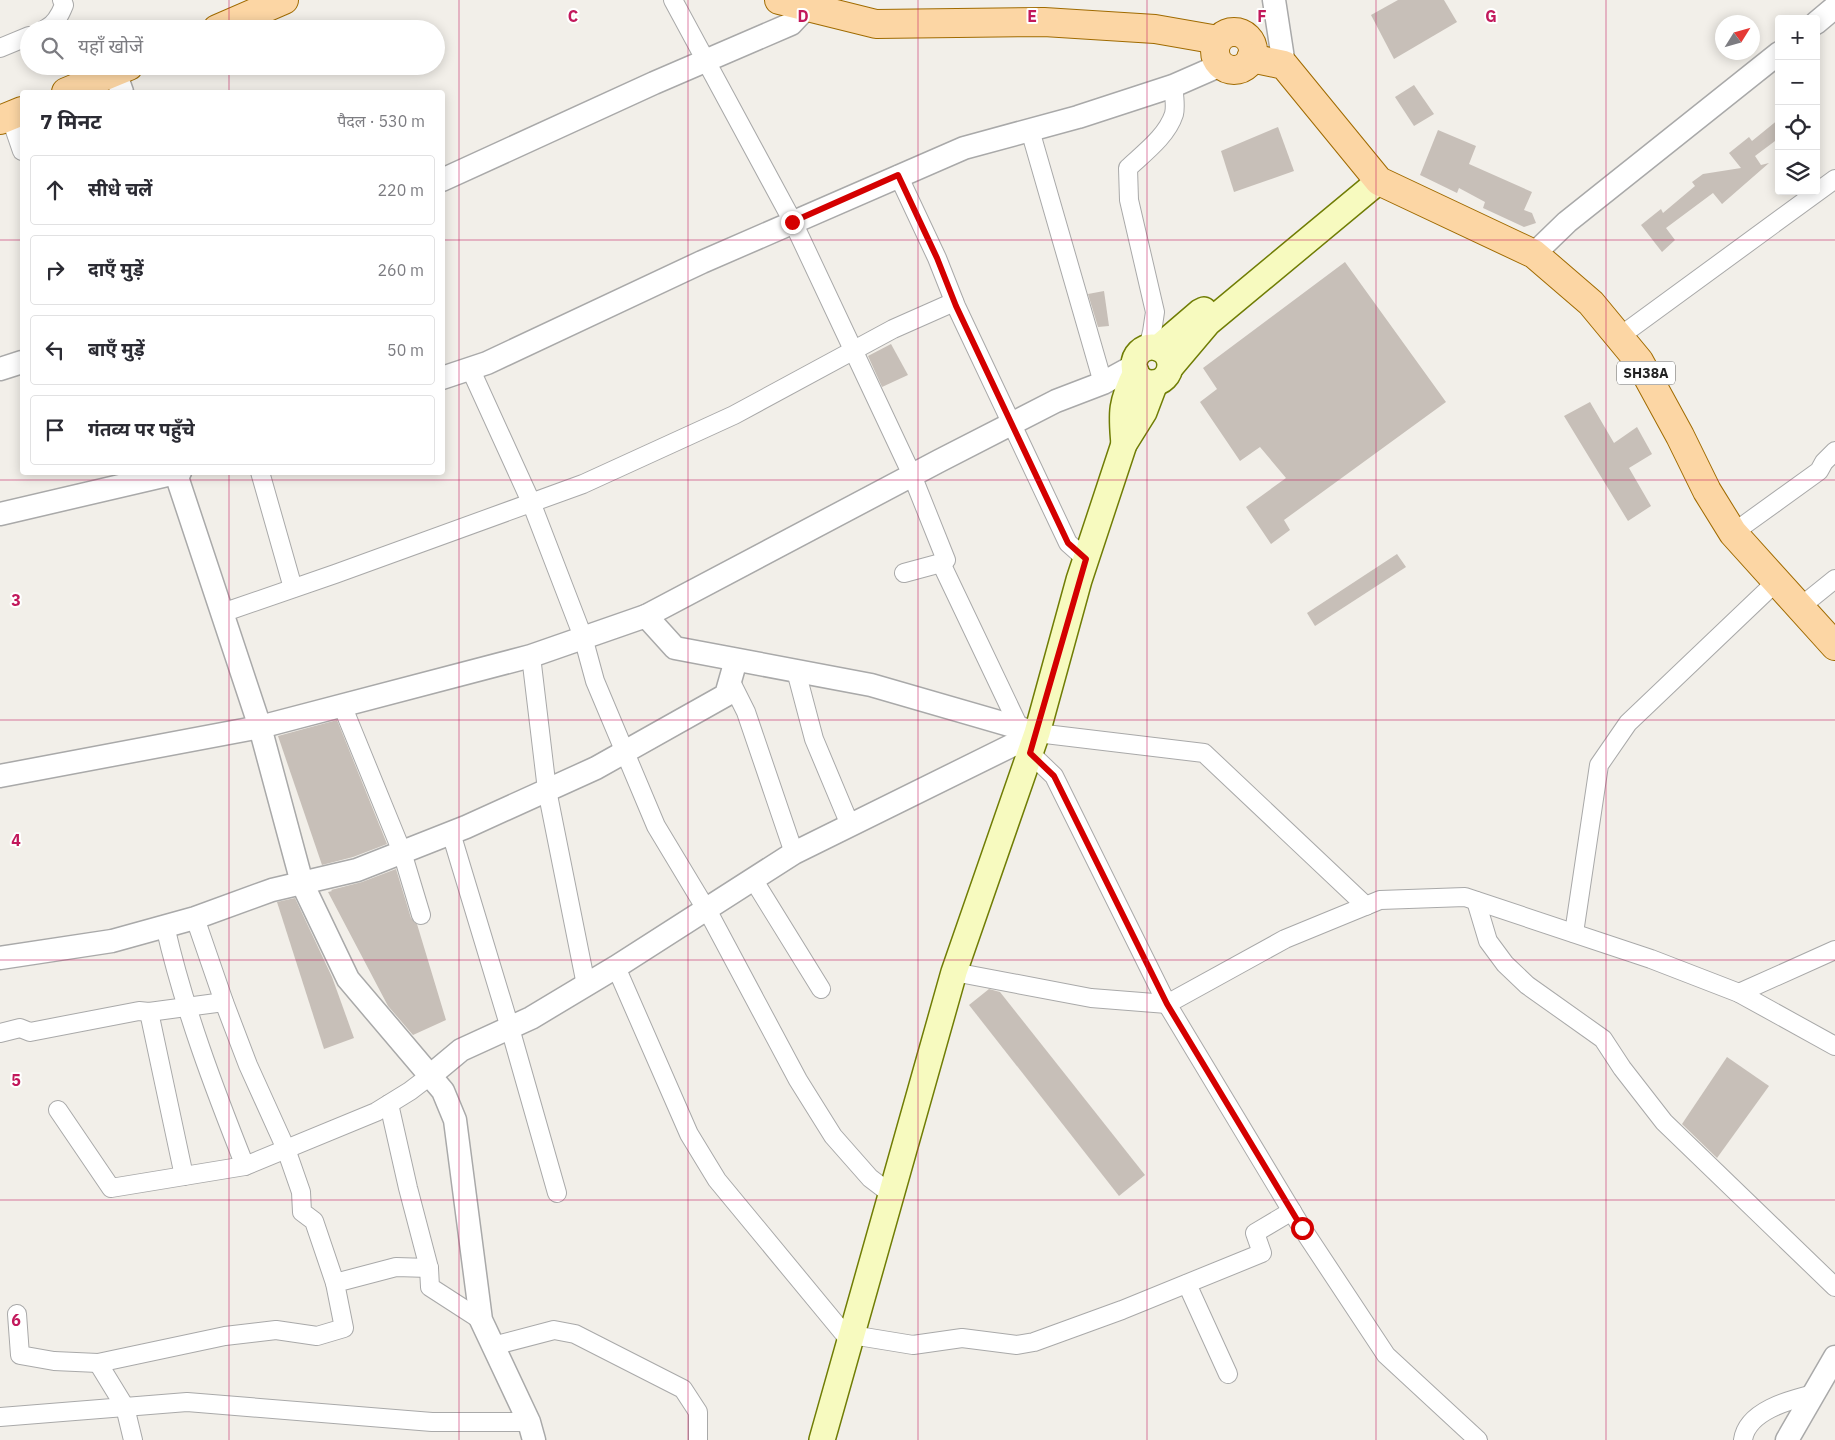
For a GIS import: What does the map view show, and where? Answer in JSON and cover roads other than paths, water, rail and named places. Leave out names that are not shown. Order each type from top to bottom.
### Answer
[{"type":"main road","points":[[238,20],[284,0]]},
{"type":"main road","points":[[779,0],[823,7],[876,24],[1044,22],[1155,29],[1220,52],[1226,34],[1236,32],[1245,35],[1251,43],[1253,53],[1251,58],[1284,65],[1379,182],[1243,294],[1200,312],[1150,364],[1144,412],[1124,444],[954,972],[822,1440]]},
{"type":"main road","points":[[73,90],[122,77]]},
{"type":"main road","name":"SH38A","points":[[1379,182],[1534,254],[1591,303],[1639,361],[1680,436],[1707,492],[1733,533],[1835,646]]},
{"type":"street","points":[[56,20],[64,5],[62,0]]},
{"type":"street","points":[[672,0],[792,222],[912,475],[946,560]]},
{"type":"street","points":[[1274,0],[1284,65]]},
{"type":"street","points":[[445,179],[705,60],[791,24],[823,7]]},
{"type":"street","points":[[1820,20],[1835,8]]},
{"type":"street","points":[[0,48],[20,40]]},
{"type":"street","points":[[445,377],[487,363],[702,262],[898,175],[964,148],[1078,117],[1173,86],[1220,52]]},
{"type":"street","points":[[1534,254],[1567,222],[1775,56]]},
{"type":"street","points":[[0,776],[260,727],[531,656],[646,616],[1056,401],[1150,364],[1155,312],[1129,200],[1128,168],[1150,148],[1166,129],[1174,112],[1173,86]]},
{"type":"street","points":[[11,115],[20,144]]},
{"type":"street","points":[[1030,130],[1103,383]]},
{"type":"street","points":[[898,175],[937,258],[954,302],[1068,543],[1086,559]]},
{"type":"street","points":[[1619,337],[1835,179]]},
{"type":"street","points":[[222,612],[584,484],[734,415],[892,329],[954,302]]},
{"type":"street","points":[[0,369],[20,363]]},
{"type":"street","points":[[470,368],[531,502],[582,637],[595,681],[656,826],[706,909],[798,1080],[833,1136],[870,1178],[891,1194]]},
{"type":"street","points":[[1733,533],[1819,471],[1824,462],[1835,451]]},
{"type":"street","points":[[0,514],[167,475]]},
{"type":"street","points":[[0,1416],[187,1402],[531,1431],[481,1320],[455,1120],[443,1091],[348,979],[302,883],[260,727],[177,475]]},
{"type":"street","points":[[261,475],[293,588]]},
{"type":"street","points":[[904,573],[941,563],[1029,739],[1054,776],[1167,1004],[1292,1211],[1386,1355],[1478,1440]]},
{"type":"street","points":[[1799,608],[1835,579]]},
{"type":"street","points":[[1574,933],[1598,765],[1628,723],[1776,582]]},
{"type":"street","points":[[646,616],[675,648],[733,670],[796,671],[871,685],[1029,739],[1204,753],[1366,906]]},
{"type":"street","points":[[531,656],[547,790],[586,985]]},
{"type":"street","points":[[0,958],[112,941],[195,918],[272,890],[357,870],[450,833],[596,768],[726,696],[733,670]]},
{"type":"street","points":[[733,670],[794,853]]},
{"type":"street","points":[[796,671],[814,739],[850,825]]},
{"type":"street","points":[[342,705],[402,852],[421,915]]},
{"type":"street","points":[[58,1110],[111,1188],[245,1166],[376,1112],[430,1076],[461,1050],[531,1018],[616,968],[794,853],[1029,739]]},
{"type":"street","points":[[450,833],[510,1028],[557,1193]]},
{"type":"street","points":[[754,879],[821,989]]},
{"type":"street","points":[[954,972],[1091,998],[1167,1004],[1285,939],[1380,900],[1465,897],[1651,959],[1738,994],[1835,1046]]},
{"type":"street","points":[[1476,901],[1488,941],[1505,964],[1527,985],[1602,1039],[1664,1122],[1835,1287]]},
{"type":"street","points":[[17,1314],[20,1354],[54,1361],[98,1363],[225,1336],[276,1330],[317,1336],[344,1328],[335,1283],[314,1221],[302,1212],[301,1192],[286,1149],[248,1065],[195,918]]},
{"type":"street","points":[[165,926],[187,1007],[210,1079],[245,1166]]},
{"type":"street","points":[[1738,994],[1835,950]]},
{"type":"street","points":[[616,968],[689,1134],[717,1180],[851,1338],[913,1345],[962,1338],[1017,1345],[1034,1342],[1122,1310],[1262,1253],[1255,1233],[1292,1211]]},
{"type":"street","points":[[0,1033],[20,1028],[30,1032],[139,1011],[149,1012],[224,1002]]},
{"type":"street","points":[[149,1012],[184,1176]]},
{"type":"street","points":[[389,1104],[429,1268],[430,1287],[481,1320]]},
{"type":"street","points":[[335,1283],[396,1266],[429,1268]]},
{"type":"street","points":[[1187,1284],[1228,1374]]},
{"type":"street","points":[[493,1346],[554,1330],[575,1334],[682,1389],[698,1412],[698,1440]]},
{"type":"street","points":[[1787,1440],[1835,1358]]},
{"type":"street","points":[[98,1363],[125,1407],[132,1440]]},
{"type":"street","points":[[1743,1440],[1744,1432],[1753,1419],[1790,1399],[1814,1394]]}]
